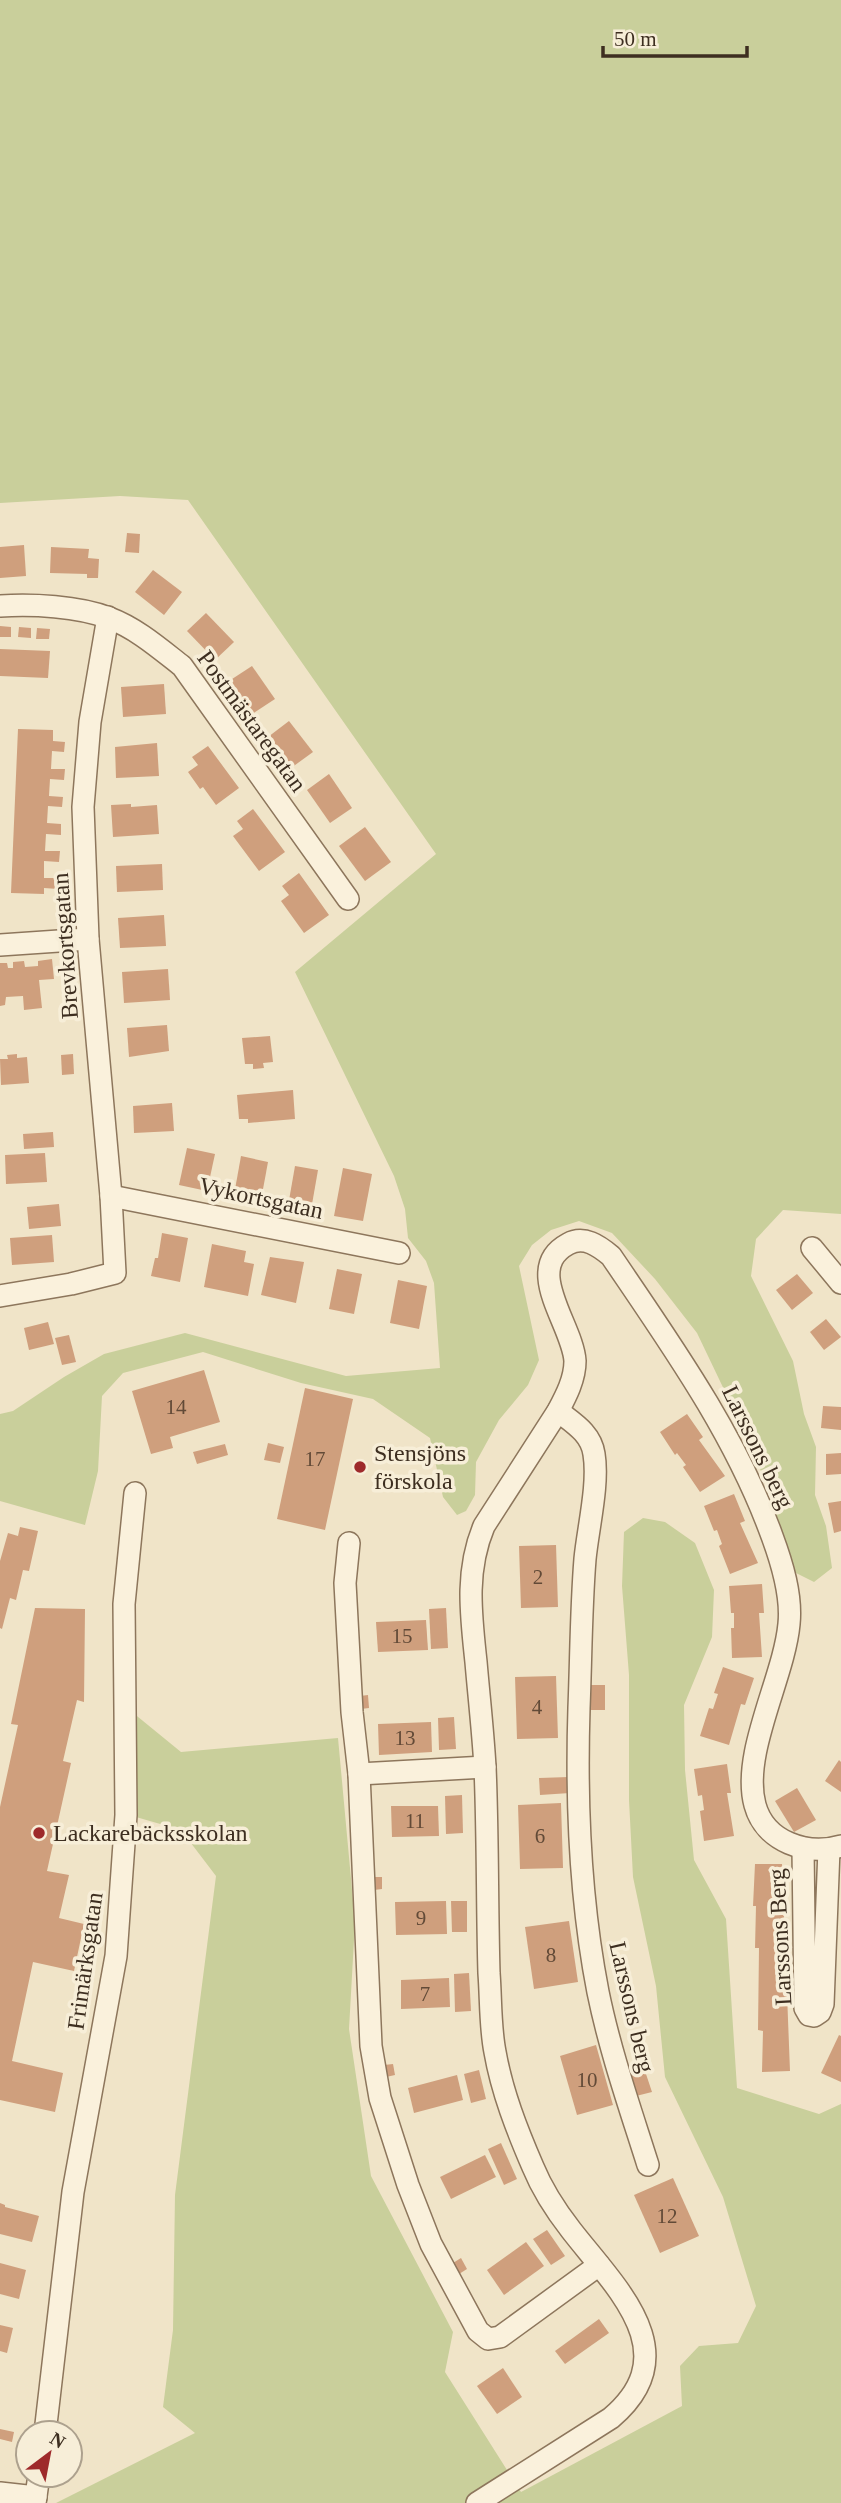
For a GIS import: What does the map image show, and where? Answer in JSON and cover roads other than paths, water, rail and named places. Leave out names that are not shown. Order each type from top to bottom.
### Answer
[{"type":"street","name":"Postmästaregatan","points":[[0,606],[59,607],[108,617],[147,638],[182,666],[348,898]]},
{"type":"street","name":"Brevkortsgatan","points":[[0,1296],[71,1284],[115,1273],[111,1196],[88,940],[83,807],[90,722],[108,617]]},
{"type":"street","points":[[0,945],[88,940]]},
{"type":"street","name":"Vykortsgatan","points":[[111,1196],[399,1253]]},
{"type":"street","name":"Larssons berg","points":[[477,2503],[629,2403],[639,2387],[646,2356],[643,2337],[624,2297],[554,2206],[535,2171],[506,2096],[495,2051],[488,1935],[485,1767],[470,1586],[476,1546],[489,1518],[558,1411],[573,1376],[575,1359],[547,1275],[555,1254],[570,1243],[579,1240],[601,1247],[611,1256],[703,1393],[747,1474],[780,1559],[790,1621],[785,1649],[763,1723],[752,1788],[756,1808],[767,1828],[790,1844],[803,1848],[835,1847]]},
{"type":"street","points":[[812,1248],[841,1283]]},
{"type":"street","name":"Larssons berg","points":[[558,1411],[588,1437],[594,1450],[596,1467],[585,1562],[579,1712],[580,1828],[587,1918],[598,1993],[648,2165]]},
{"type":"street","name":"Frimärksgatan","points":[[47,2419],[73,2192],[116,1956],[125,1815],[124,1604],[135,1493]]},
{"type":"street","points":[[349,1543],[345,1583],[352,1712],[359,1774],[371,2046],[380,2098],[408,2185],[431,2244],[478,2331],[488,2339],[500,2337],[599,2265]]},
{"type":"street","points":[[359,1774],[485,1767]]},
{"type":"street","name":"Larssons Berg","points":[[803,1848],[806,2008],[809,2015],[814,2016],[820,2012],[823,2004],[835,1847]]},
{"type":"street","points":[[0,2493],[35,2500]]},
{"type":"place","name":"Stensjöns förskola","points":[[360,1467]]},
{"type":"place","name":"Lackarebäcksskolan","points":[[39,1833]]}]
